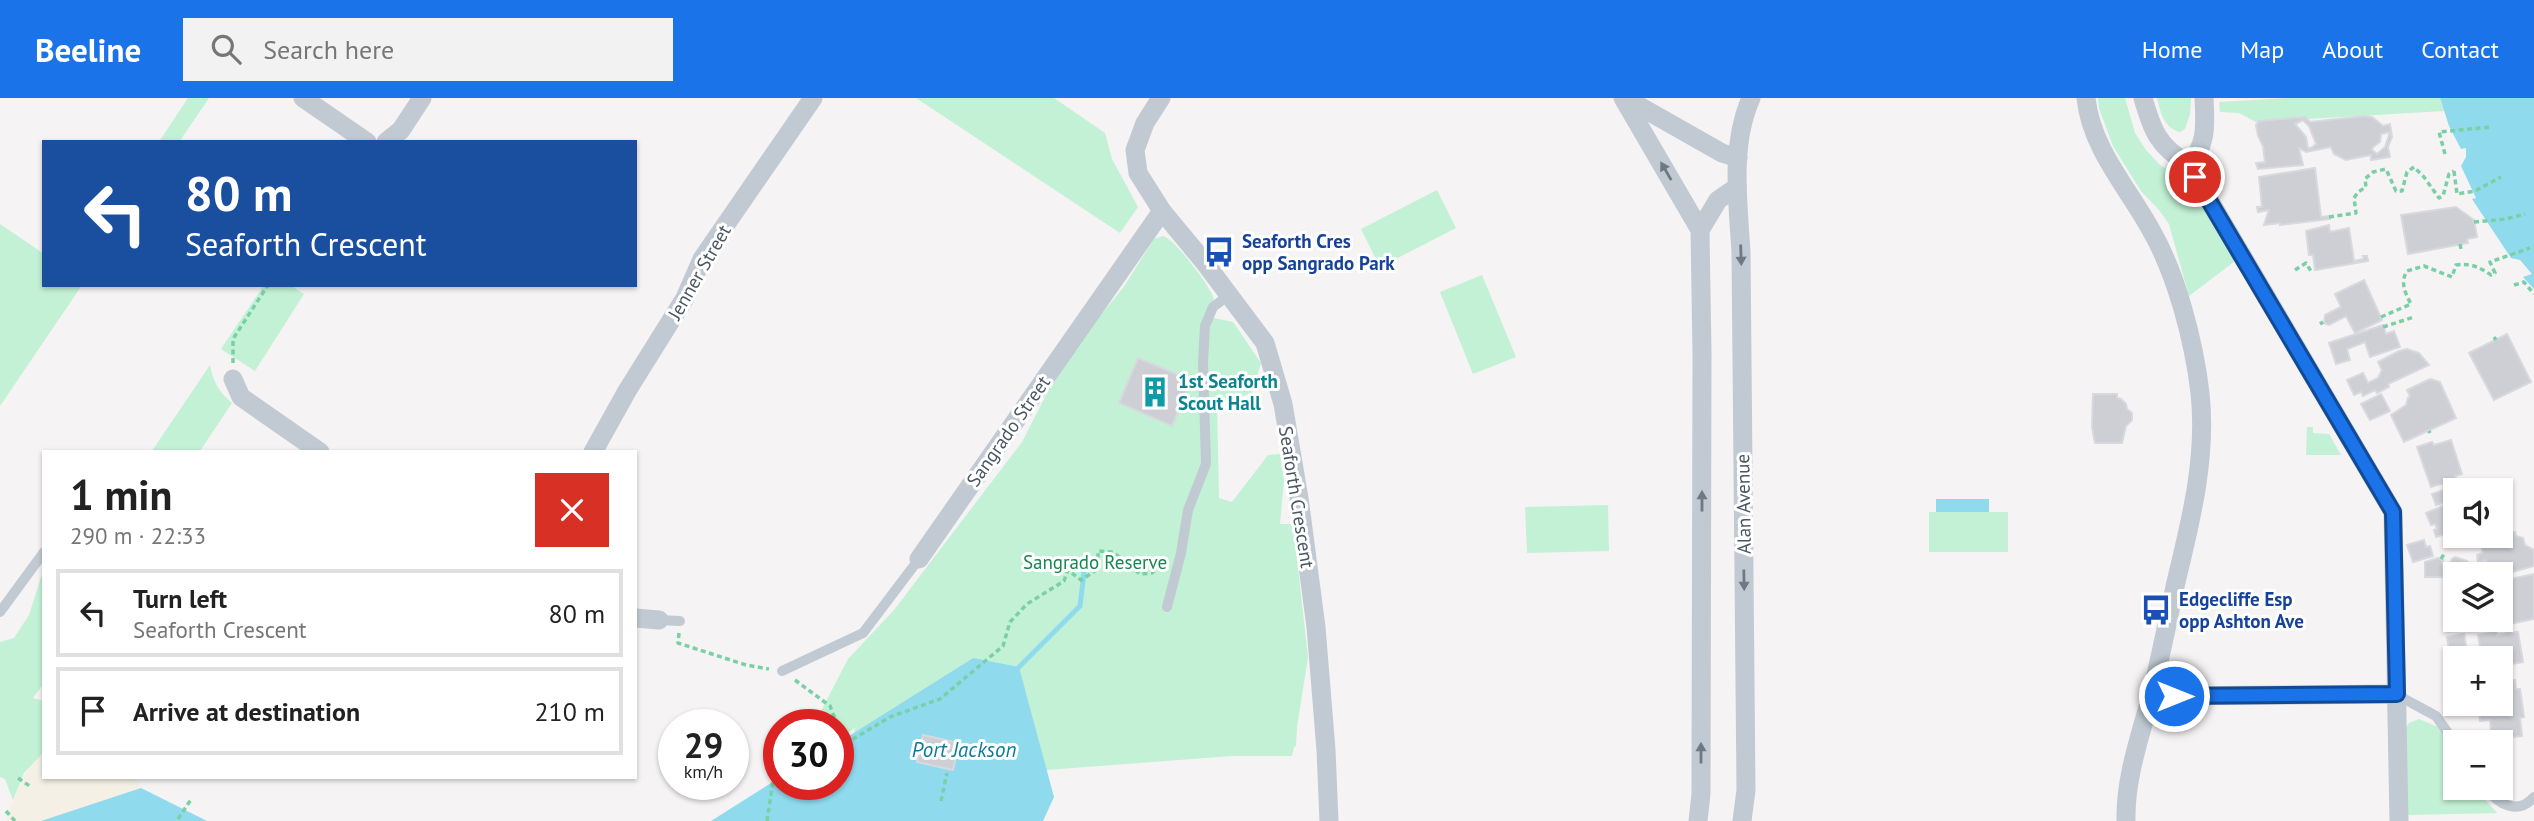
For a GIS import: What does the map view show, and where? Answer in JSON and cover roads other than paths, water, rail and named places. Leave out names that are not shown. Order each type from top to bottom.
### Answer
[{"type":"street","points":[[303,98],[364,140]]},
{"type":"street","points":[[388,140],[401,130],[422,98]]},
{"type":"street","name":"Jenner Street","points":[[594,450],[685,298],[702,260],[813,98]]},
{"type":"street","points":[[1161,98],[1145,123],[1135,150],[1138,173],[1162,211]]},
{"type":"street","name":"Alan Avenue","points":[[1624,98],[1721,153],[1738,158]]},
{"type":"street","name":"Alan Avenue","points":[[1624,98],[1700,230],[1701,794],[1698,821]]},
{"type":"street","name":"Alan Avenue","points":[[1742,821],[1746,762],[1741,251],[1737,187],[1738,158],[1746,110],[1751,98]]},
{"type":"street","points":[[2086,98],[2088,114],[2100,147],[2153,233],[2172,278],[2186,325],[2200,391],[2201,452],[2196,490],[2151,696],[2134,757],[2126,803],[2126,821]]},
{"type":"street","points":[[2143,98],[2157,137],[2169,152],[2193,159],[2393,512],[2399,821]]},
{"type":"street","points":[[2193,159],[2205,129],[2204,98]]},
{"type":"street","points":[[1700,230],[1718,200],[1737,187]]},
{"type":"street","name":"Seaforth Crescent","points":[[1162,211],[1265,343],[1283,404],[1316,627],[1329,821]]},
{"type":"street","name":"Sangrado Street","points":[[919,559],[1162,211]]},
{"type":"street","points":[[233,379],[241,397],[317,450]]},
{"type":"street","points":[[637,618],[659,620]]},
{"type":"street","points":[[2151,696],[2397,694]]},
{"type":"lane","points":[[1167,607],[1181,553],[1188,510],[1206,464],[1203,362],[1205,326],[1213,307],[1229,295]]},
{"type":"lane","points":[[0,612],[42,555]]},
{"type":"lane","name":"Sangrado Street","points":[[782,671],[863,633],[919,559]]},
{"type":"lane","points":[[659,620],[680,621]]},
{"type":"lane","points":[[2397,694],[2436,716],[2446,730]]},
{"type":"lane","points":[[2498,800],[2511,807],[2521,807],[2534,797]]},
{"type":"water","points":[[2440,98],[2534,98],[2534,289],[2523,277],[2532,274],[2520,260],[2511,258],[2472,199],[2476,198],[2461,166],[2466,157],[2466,148],[2461,149],[2449,126]]},
{"type":"water","points":[[1936,499],[1989,499],[1989,512],[1936,512]]},
{"type":"water","name":"Port Jackson","points":[[973,658],[1019,667],[1054,797],[1043,821],[711,821],[744,800],[749,800],[749,797],[763,788],[763,800],[854,800],[854,733]]},
{"type":"water","points":[[141,788],[207,821],[41,821]]},
{"type":"waterway","points":[[1019,667],[1080,606],[1086,556]]},
{"type":"place","name":"Seaforth Cres opp Sangrado Park","points":[[1219,252]]},
{"type":"place","name":"1st Seaforth Scout Hall","points":[[1155,392]]},
{"type":"place","name":"Edgecliffe Esp opp Ashton Ave","points":[[2156,610]]},
{"type":"park label","name":"Sangrado Reserve","points":[[1095,562]]}]
